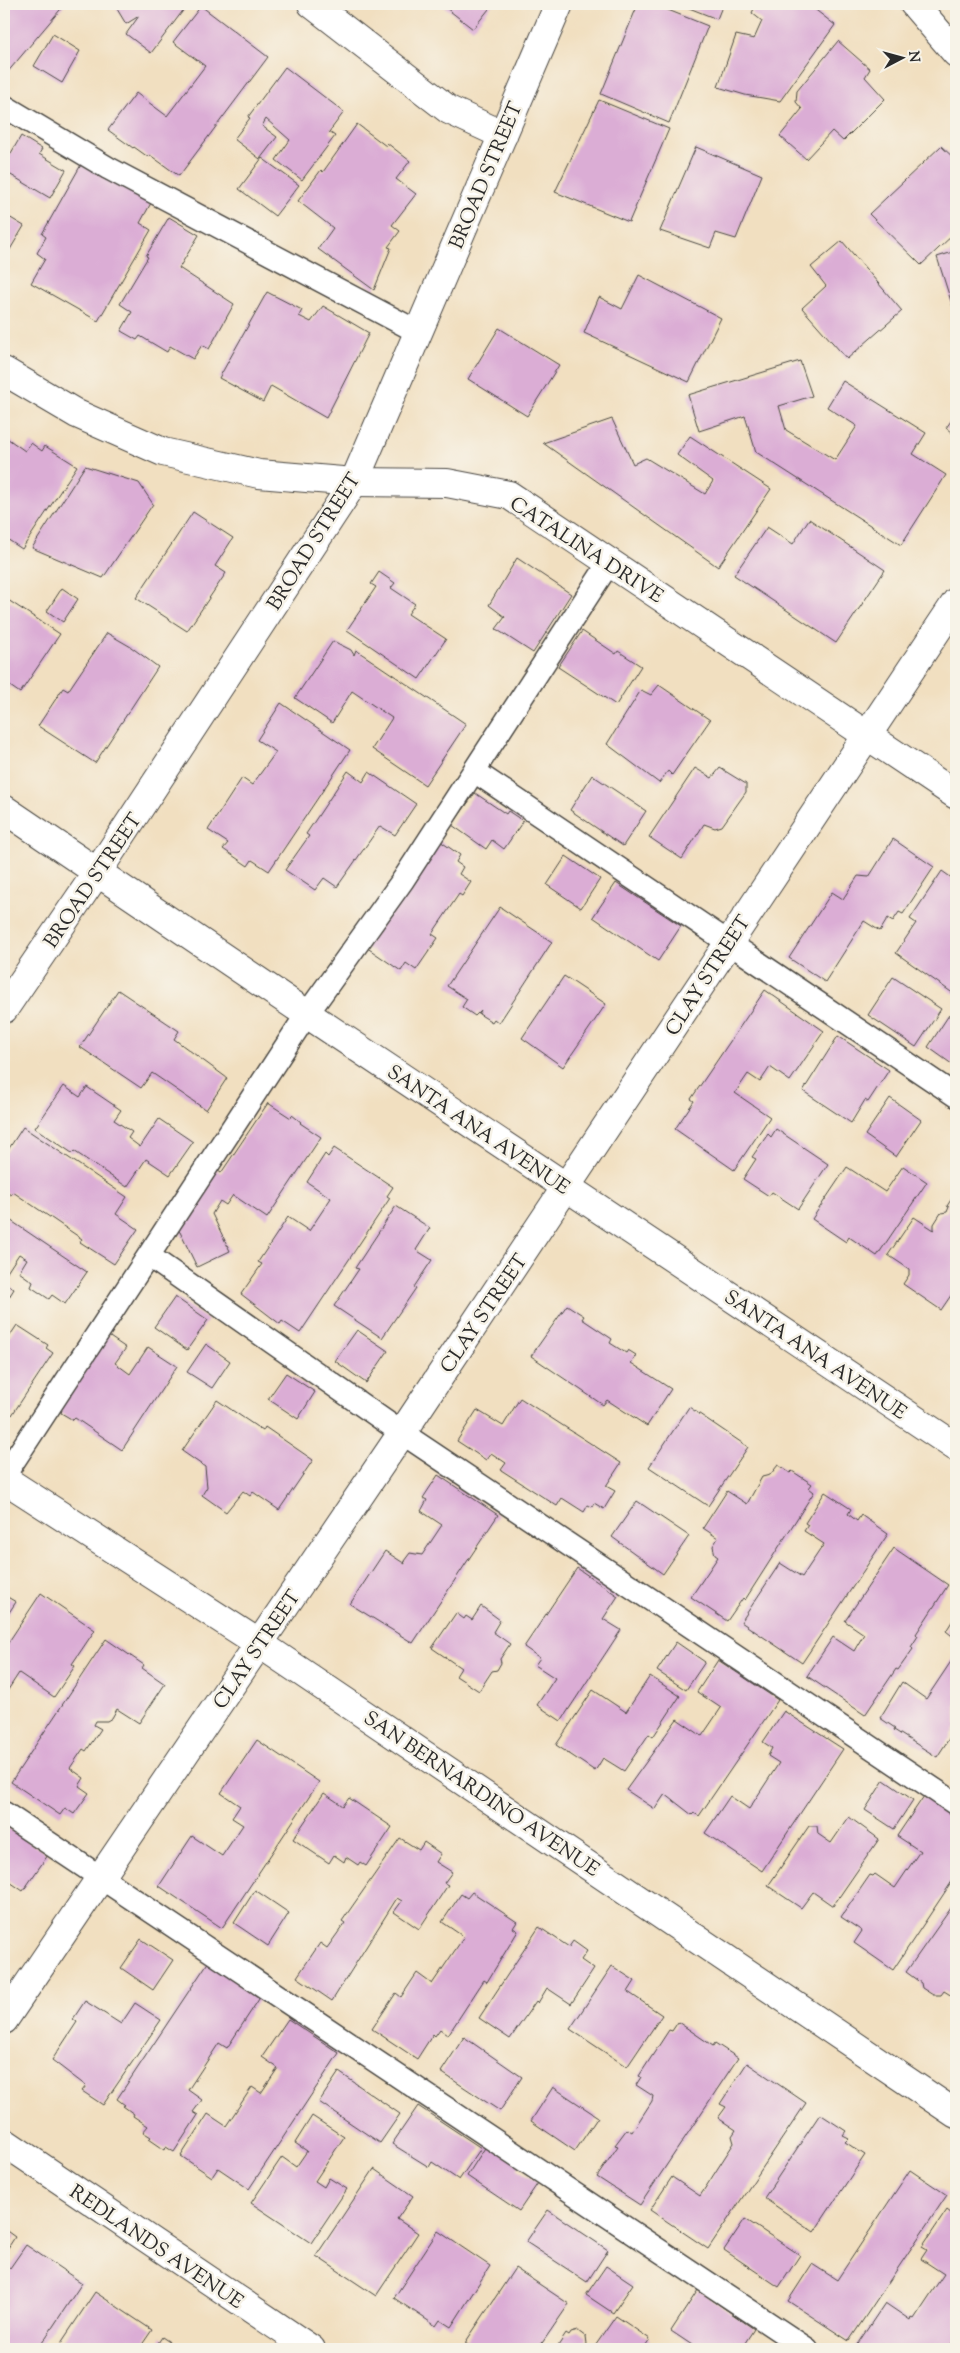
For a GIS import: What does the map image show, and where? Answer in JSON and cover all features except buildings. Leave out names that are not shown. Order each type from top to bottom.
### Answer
[{"type":"street","points":[[312,4],[449,110],[503,136]]},
{"type":"street","name":"BROAD STREET","points":[[4,1009],[98,871],[354,482],[559,4]]},
{"type":"street","points":[[914,4],[956,53]]},
{"type":"street","name":"CATALINA DRIVE","points":[[4,371],[77,414],[163,452],[258,474],[354,482],[447,483],[509,496],[956,795]]},
{"type":"street","name":"CLAY STREET","points":[[4,2020],[567,1188],[956,602]]},
{"type":"street","name":"SANTA ANA AVENUE","points":[[4,808],[307,1014],[956,1447]]},
{"type":"street","name":"SAN BERNARDINO AVENUE","points":[[4,1477],[260,1644],[956,2114]]},
{"type":"street","name":"REDLANDS AVENUE","points":[[4,2142],[311,2349]]},
{"type":"lane","points":[[4,106],[108,168],[418,332]]},
{"type":"lane","points":[[4,1477],[307,1014],[403,880],[609,563]]},
{"type":"lane","points":[[474,771],[956,1096]]},
{"type":"lane","points":[[149,1256],[402,1433],[956,1804]]},
{"type":"lane","points":[[4,1813],[807,2349]]}]
